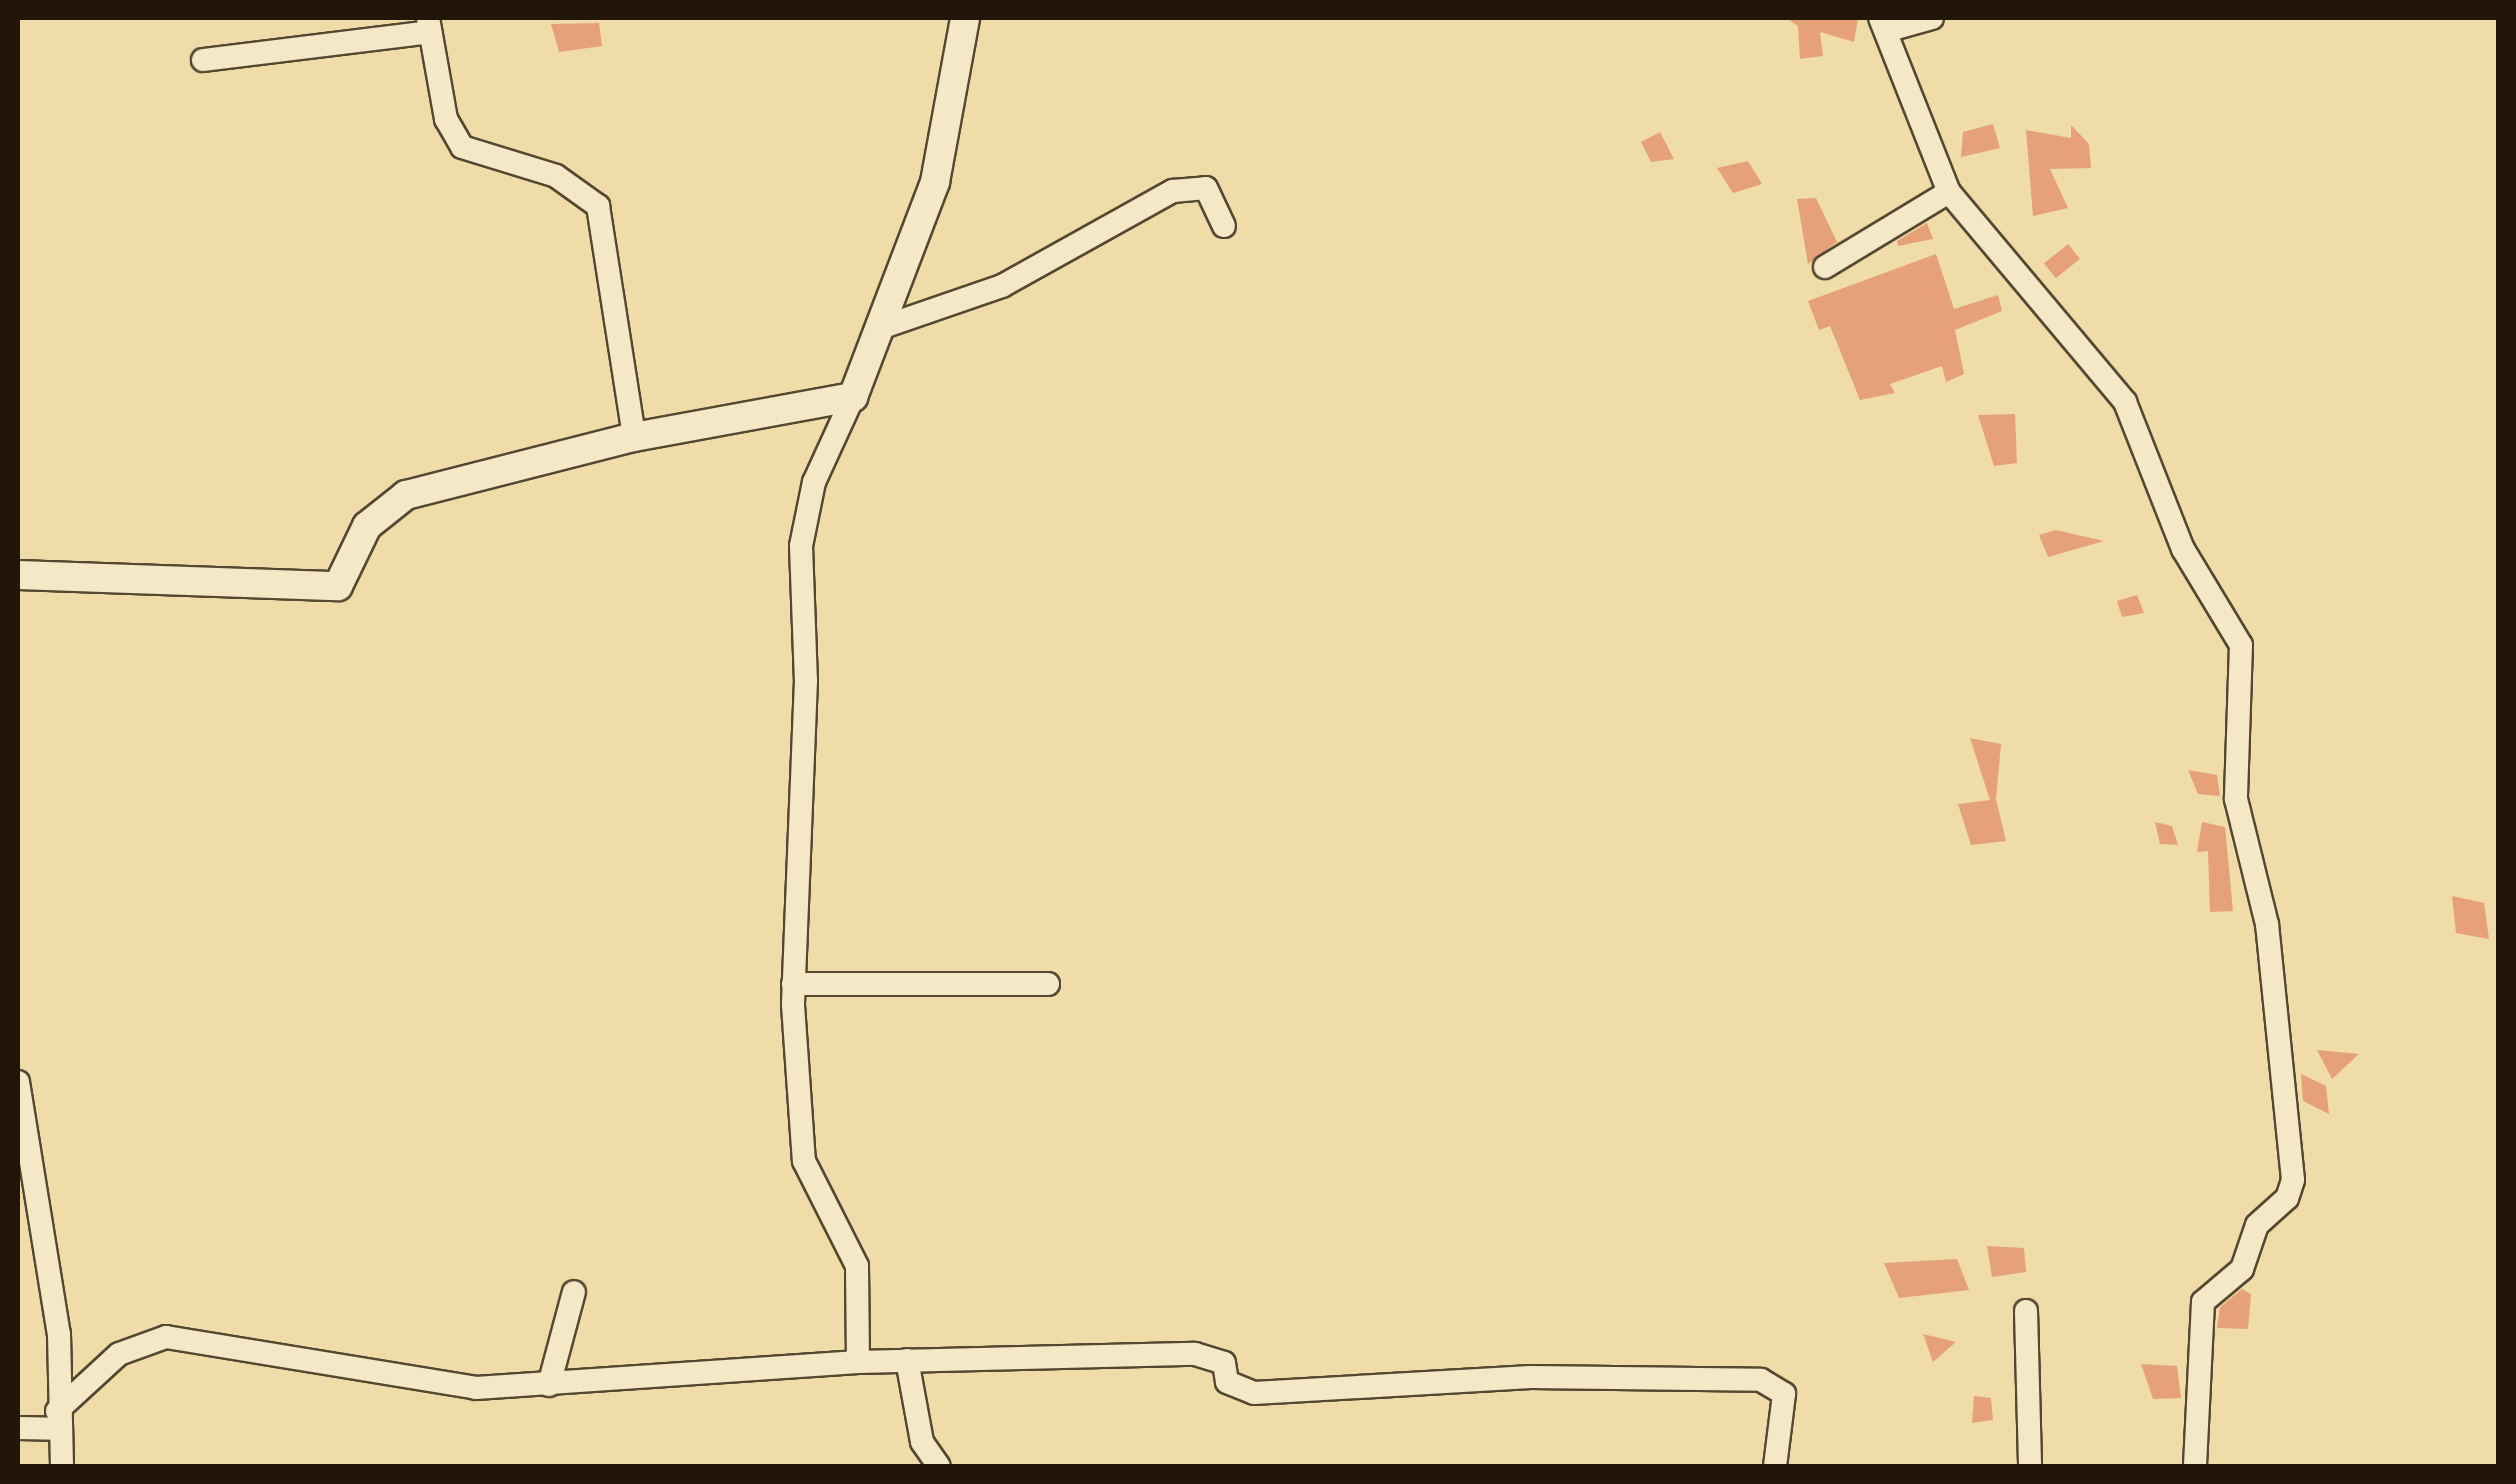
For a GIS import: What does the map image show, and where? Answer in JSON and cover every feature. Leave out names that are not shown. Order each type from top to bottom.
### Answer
[{"type":"street","points":[[858,1362],[857,1266],[804,1161],[793,984],[806,680],[801,546],[814,482],[883,327],[935,182],[964,18]]},
{"type":"street","points":[[1932,18],[1882,24],[1949,192],[2126,402],[2183,550],[2241,645],[2234,784],[2267,924],[2293,1180],[2288,1198],[2257,1225],[2242,1269],[2203,1302],[2195,1466]]},
{"type":"street","points":[[203,60],[429,25],[446,119],[462,147],[556,176],[598,206],[634,437]]},
{"type":"street","points":[[883,327],[1002,286],[1173,191],[1206,188],[1224,226]]},
{"type":"street","points":[[1825,267],[1949,192]]},
{"type":"street","points":[[18,575],[338,586],[367,526],[395,500],[634,437],[852,397]]},
{"type":"street","points":[[793,984],[1048,984]]},
{"type":"street","points":[[18,1082],[58,1334],[57,1420],[62,1466]]},
{"type":"street","points":[[549,1385],[574,1292]]},
{"type":"street","points":[[2026,1311],[2030,1466]]},
{"type":"street","points":[[18,1428],[57,1420],[120,1354],[166,1337],[428,1386],[549,1385],[858,1362],[1196,1354],[1224,1363],[1228,1382],[1254,1394],[1532,1377],[1761,1380],[1784,1394],[1776,1466]]},
{"type":"street","points":[[907,1360],[922,1442],[939,1466]]},
{"type":"building","points":[[1786,18],[1858,18],[1854,42],[1820,32],[1823,56],[1800,59],[1798,26]]},
{"type":"building","points":[[599,23],[602,46],[559,52],[551,24]]},
{"type":"building","points":[[1993,124],[2000,148],[1961,157],[1963,132]]},
{"type":"building","points":[[2071,125],[2089,144],[2091,168],[2050,169],[2068,208],[2033,216],[2026,130],[2071,138]]},
{"type":"building","points":[[1660,132],[1674,159],[1651,162],[1641,142]]},
{"type":"building","points":[[1748,161],[1762,184],[1733,193],[1717,168]]},
{"type":"building","points":[[1816,198],[1837,242],[1808,264],[1797,199]]},
{"type":"building","points":[[1927,223],[1933,239],[1898,246],[1897,241]]},
{"type":"building","points":[[2068,244],[2080,259],[2056,278],[2044,264]]},
{"type":"building","points":[[1936,254],[1954,309],[1998,295],[2002,311],[1955,330],[1964,374],[1946,382],[1942,366],[1890,384],[1895,393],[1860,400],[1830,326],[1819,330],[1808,301]]},
{"type":"building","points":[[2015,414],[2017,463],[1994,466],[1978,415]]},
{"type":"building","points":[[2056,530],[2104,541],[2048,557],[2039,535]]},
{"type":"building","points":[[2137,595],[2144,613],[2122,617],[2117,601]]},
{"type":"building","points":[[1970,738],[2001,744],[1996,799],[2006,841],[1971,845],[1958,804],[1990,800]]},
{"type":"building","points":[[2188,770],[2217,775],[2220,796],[2198,794]]},
{"type":"building","points":[[2155,822],[2172,826],[2178,845],[2160,844]]},
{"type":"building","points":[[2202,822],[2225,827],[2233,911],[2210,912],[2208,851],[2197,852]]},
{"type":"building","points":[[2452,896],[2484,903],[2489,939],[2456,933]]},
{"type":"building","points":[[2317,1050],[2359,1054],[2332,1079]]},
{"type":"building","points":[[2301,1074],[2326,1086],[2329,1114],[2303,1101]]},
{"type":"building","points":[[1987,1246],[2024,1248],[2026,1272],[1992,1277]]},
{"type":"building","points":[[1957,1259],[1969,1290],[1899,1298],[1884,1263]]},
{"type":"building","points":[[2242,1289],[2251,1294],[2248,1329],[2217,1328],[2220,1307]]},
{"type":"building","points":[[1923,1334],[1956,1342],[1933,1362]]},
{"type":"building","points":[[2141,1364],[2177,1366],[2181,1398],[2153,1399]]},
{"type":"building","points":[[1974,1396],[1991,1398],[1993,1420],[1972,1423]]}]
